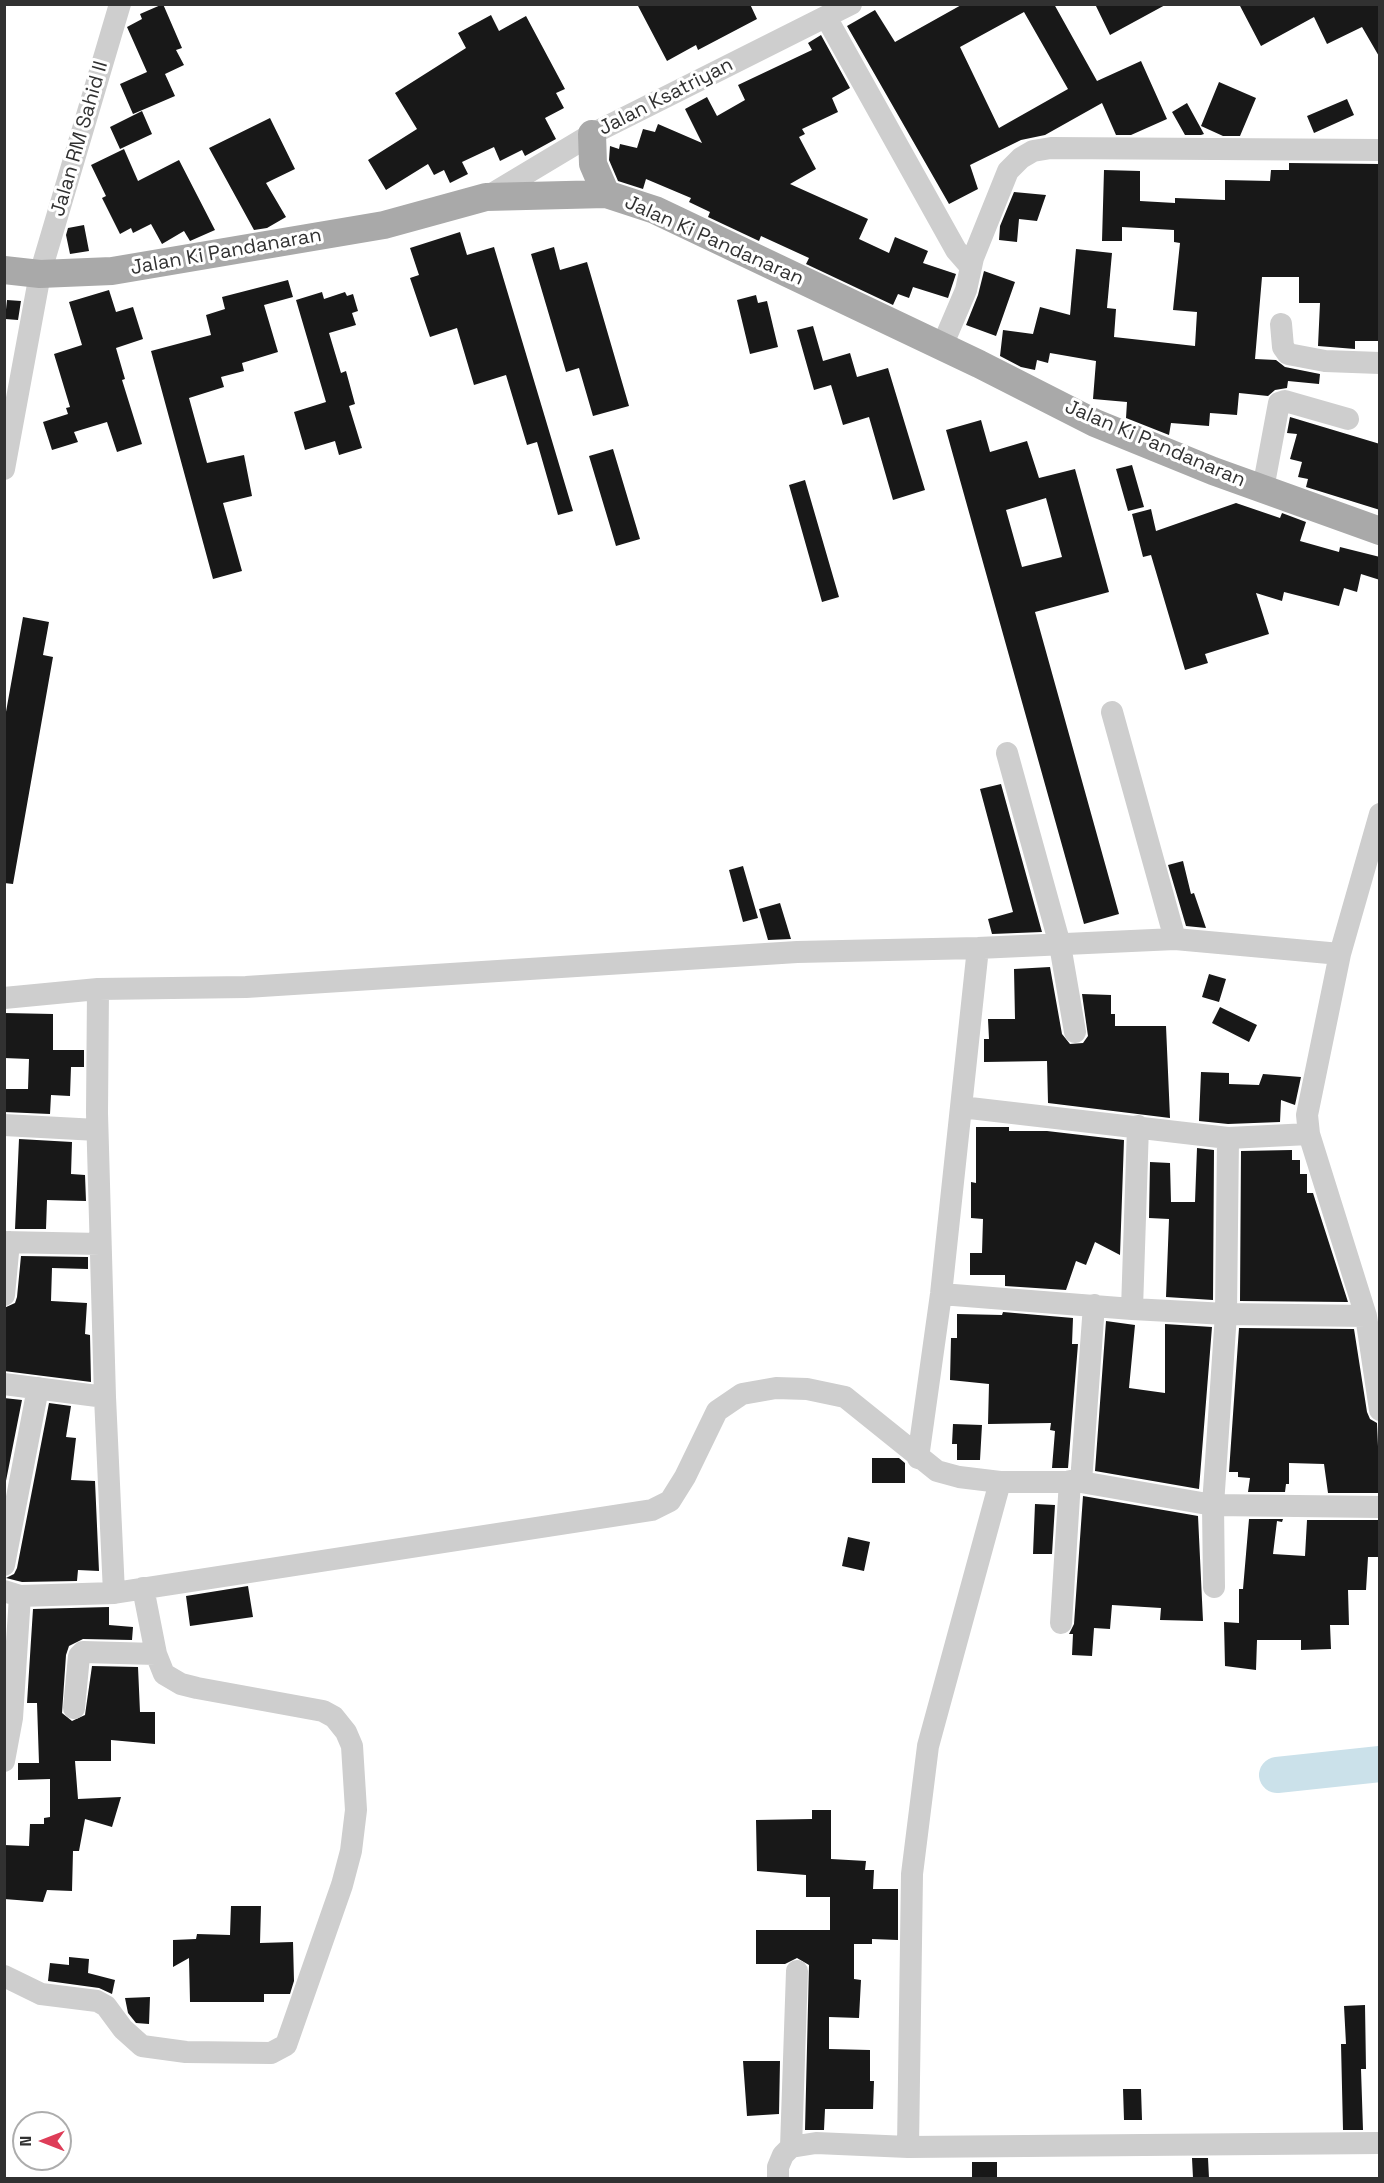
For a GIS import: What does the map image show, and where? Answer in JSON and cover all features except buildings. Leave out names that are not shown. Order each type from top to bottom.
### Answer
[{"type":"main road","points":[[592,134],[593,164],[606,195]]},
{"type":"main road","name":"Jalan Ki Pandanaran","points":[[4,270],[52,274],[112,271],[266,247],[384,225],[486,198],[606,195],[655,210],[942,346],[1095,423],[1263,489],[1380,531]]},
{"type":"street","name":"Jalan RM Sahid II","points":[[4,469],[33,313],[52,274],[120,4]]},
{"type":"street","name":"Jalan Ksatriyan","points":[[486,198],[592,134],[850,4]]},
{"type":"street","points":[[826,17],[956,250],[970,266]]},
{"type":"street","points":[[942,346],[966,290],[970,266],[1008,171],[1021,158],[1033,151],[1051,148],[1380,150]]},
{"type":"street","points":[[1281,324],[1283,347],[1288,354],[1325,361],[1380,363]]},
{"type":"street","points":[[1263,489],[1279,403],[1285,401],[1348,419]]},
{"type":"street","points":[[1112,712],[1175,939]]},
{"type":"street","points":[[1007,753],[1060,945],[1075,1032]]},
{"type":"street","points":[[1380,814],[1340,954],[1308,1102],[1309,1134],[1366,1317],[1380,1410]]},
{"type":"street","points":[[4,998],[98,989],[246,987],[797,952],[978,948],[1175,939],[1340,954]]},
{"type":"street","points":[[918,1458],[941,1294],[978,948]]},
{"type":"street","points":[[98,989],[97,1130],[100,1244],[114,1593]]},
{"type":"street","points":[[961,1107],[1228,1138],[1309,1134]]},
{"type":"street","points":[[4,1125],[97,1130]]},
{"type":"street","points":[[1132,1310],[1138,1126]]},
{"type":"street","points":[[1214,1587],[1213,1505],[1226,1314],[1228,1138]]},
{"type":"street","points":[[4,1295],[7,1242],[100,1244]]},
{"type":"street","points":[[941,1294],[1094,1305],[1132,1310],[1366,1317]]},
{"type":"street","points":[[1061,1623],[1094,1305]]},
{"type":"street","points":[[4,1384],[105,1397]]},
{"type":"street","points":[[4,1565],[38,1388]]},
{"type":"street","points":[[4,1761],[12,1718],[12,1593],[114,1593],[652,1510],[670,1501],[685,1477],[717,1411],[742,1394],[776,1388],[807,1389],[845,1397],[896,1436],[918,1458],[937,1472],[959,1478],[1000,1482],[1075,1481],[1213,1505],[1380,1507]]},
{"type":"street","points":[[908,2148],[912,1874],[928,1746],[1000,1482]]},
{"type":"street","points":[[4,1976],[40,1994],[97,2001],[106,2006],[123,2030],[142,2046],[186,2052],[271,2053],[286,2045],[351,1851],[356,1810],[352,1746],[346,1732],[334,1717],[323,1711],[181,1684],[164,1674],[156,1654],[142,1588]]},
{"type":"street","points":[[74,1708],[79,1656],[83,1652],[156,1654]]},
{"type":"street","points":[[791,2147],[797,1971]]},
{"type":"street","points":[[778,2178],[778,2167],[783,2155],[791,2147],[816,2143],[908,2148],[1380,2143]]},
{"type":"waterway","points":[[1277,1775],[1380,1764]]}]
